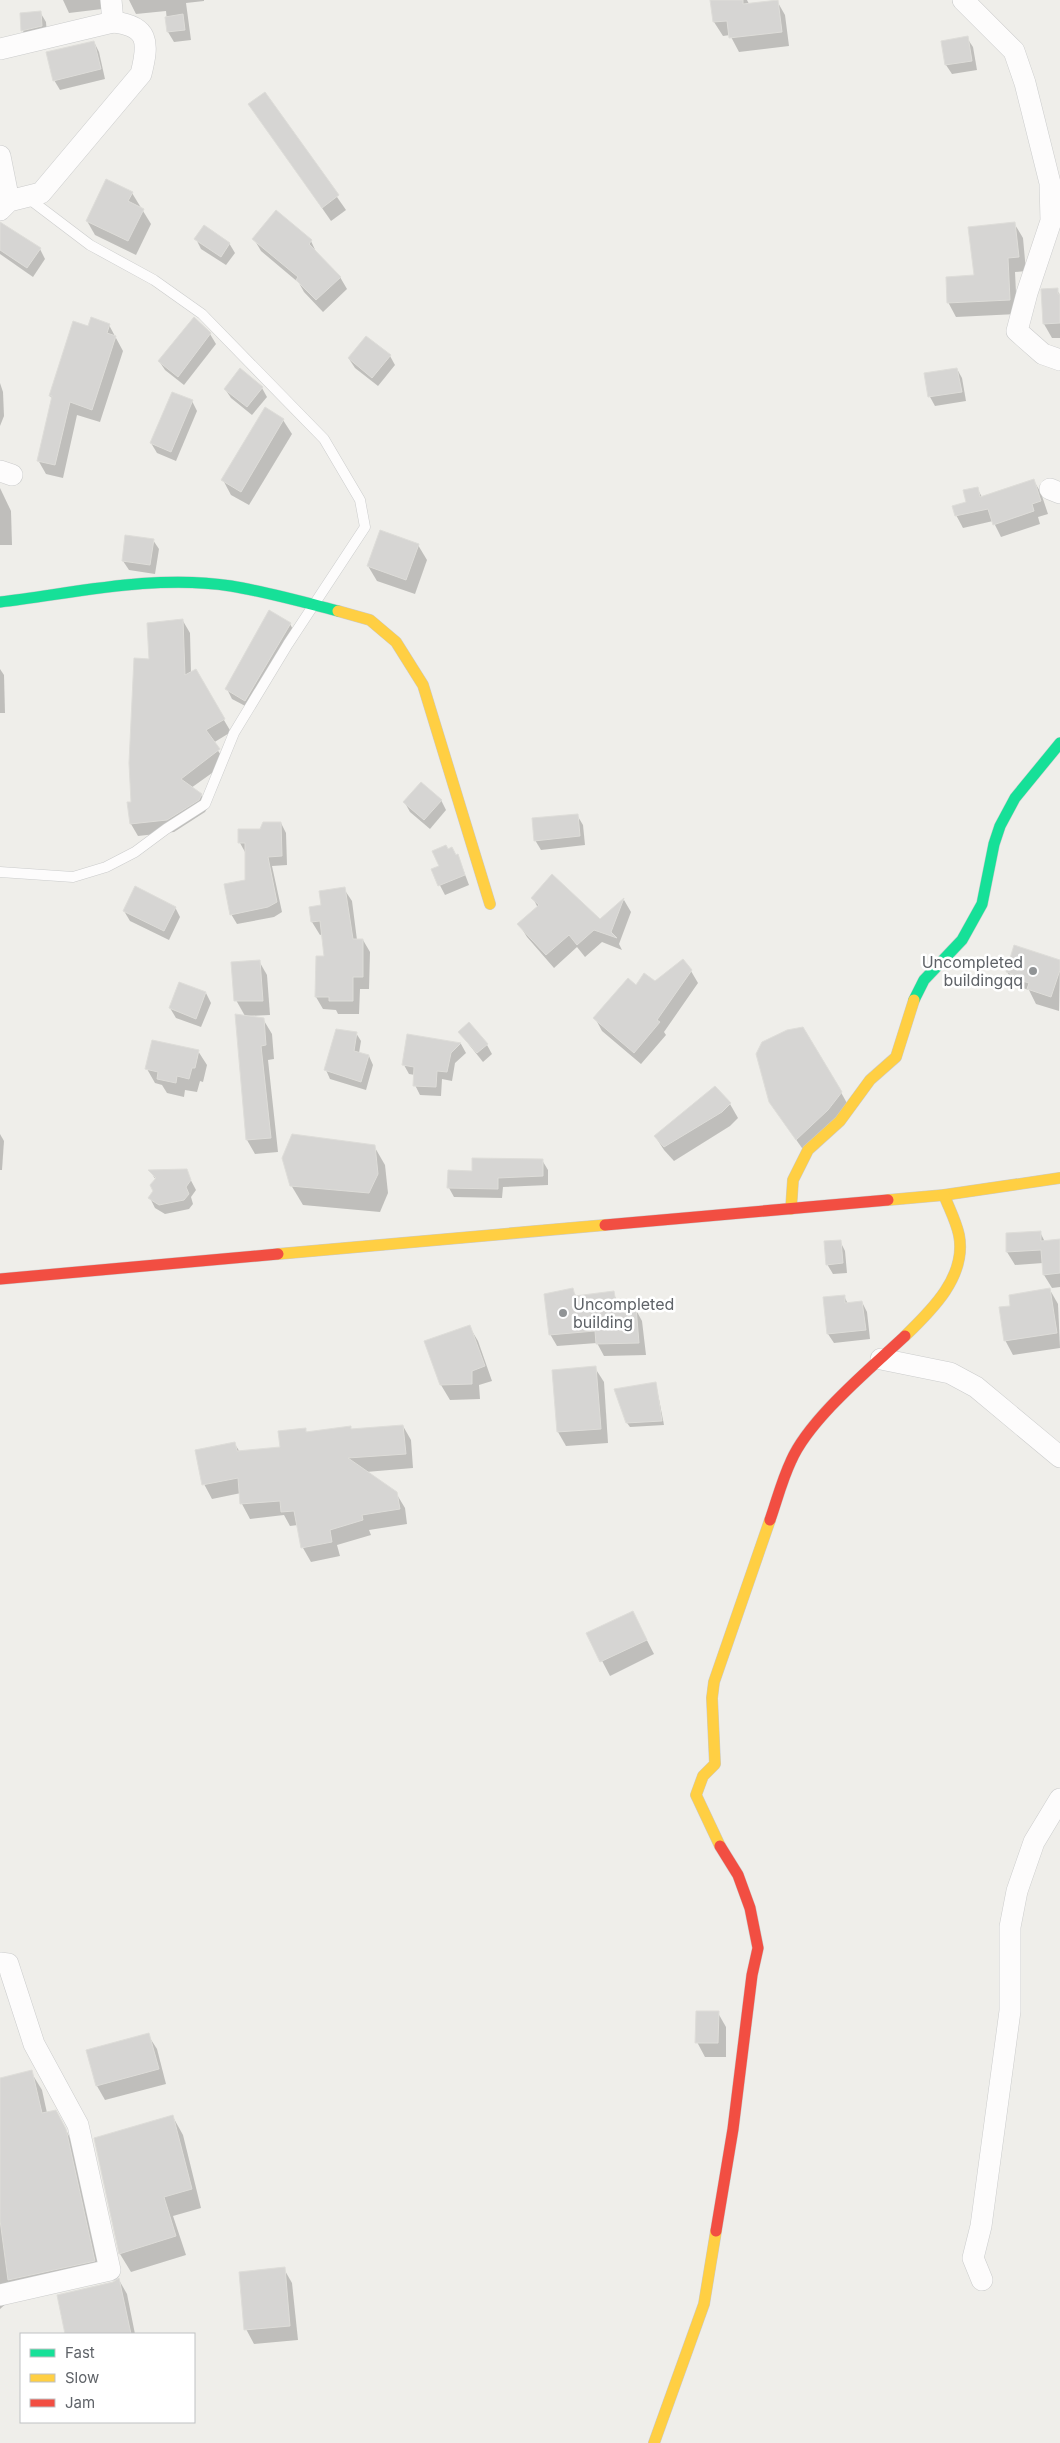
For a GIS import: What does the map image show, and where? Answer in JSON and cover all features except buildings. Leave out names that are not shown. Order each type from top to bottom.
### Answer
[{"type":"street","points":[[111,0],[113,22]]},
{"type":"street","points":[[963,0],[1014,51],[1025,83],[1050,183],[1051,221],[1027,293],[1017,331],[1042,354],[1060,360]]},
{"type":"street","points":[[0,49],[113,22],[129,24],[138,28],[145,40],[145,58],[141,74],[41,193],[12,203],[0,156]]},
{"type":"street","points":[[0,602],[145,584],[182,583],[230,586],[296,600],[370,620],[396,642],[423,685],[490,904]]},
{"type":"street","points":[[791,1209],[793,1180],[808,1150],[840,1121],[870,1080],[896,1056],[913,1003],[924,980],[962,940],[982,904],[994,844],[1000,826],[1015,798],[1060,743]]},
{"type":"street","points":[[0,1279],[944,1195],[1060,1178]]},
{"type":"street","points":[[654,2443],[704,2304],[733,2130],[752,1975],[758,1948],[750,1908],[738,1875],[719,1845],[696,1794],[703,1776],[715,1764],[716,1752],[712,1698],[714,1682],[791,1460],[810,1431],[881,1359],[928,1316],[954,1275],[959,1256],[960,1240],[944,1195]]},
{"type":"street","points":[[881,1359],[950,1373],[976,1387],[1060,1457]]},
{"type":"street","points":[[982,2280],[973,2258],[981,2226],[1010,2011],[1010,1928],[1017,1891],[1034,1842],[1060,1799]]},
{"type":"street","points":[[0,1963],[8,1964],[34,2044],[78,2125],[110,2270],[0,2295]]},
{"type":"lane","points":[[0,872],[73,877],[106,866],[135,852],[166,829],[206,804],[234,733],[365,527],[360,500],[324,439],[202,314],[154,280],[12,203]]},
{"type":"traffic: fast","points":[[0,602],[115,586],[173,582],[231,586],[285,597],[338,611]]},
{"type":"traffic: fast","points":[[914,1000],[924,980],[962,940],[982,904],[994,844],[1000,826],[1015,798],[1060,743]]},
{"type":"traffic: slow","points":[[338,611],[370,620],[396,642],[423,685],[490,904]]},
{"type":"traffic: slow","points":[[791,1209],[793,1180],[808,1150],[840,1121],[870,1080],[896,1057],[914,1000]]},
{"type":"traffic: slow","points":[[888,1200],[944,1195],[1060,1178]]},
{"type":"traffic: slow","points":[[905,1336],[926,1315],[945,1291],[953,1278],[958,1264],[960,1250],[959,1235],[944,1195]]},
{"type":"traffic: slow","points":[[278,1254],[605,1225]]},
{"type":"traffic: slow","points":[[720,1846],[696,1795],[703,1776],[715,1764],[712,1698],[714,1682],[770,1520]]},
{"type":"traffic: slow","points":[[654,2443],[704,2304],[716,2231]]},
{"type":"traffic: jam","points":[[605,1225],[888,1200]]},
{"type":"traffic: jam","points":[[0,1279],[278,1254]]},
{"type":"traffic: jam","points":[[770,1520],[791,1461],[812,1428],[842,1395],[905,1336]]},
{"type":"traffic: jam","points":[[716,2231],[733,2129],[752,1975],[758,1948],[750,1908],[738,1875],[720,1846]]},
{"type":"place","name":"Uncompleted buildingqq","points":[[1033,971]]},
{"type":"place","name":"Uncompleted building","points":[[563,1313]]}]
